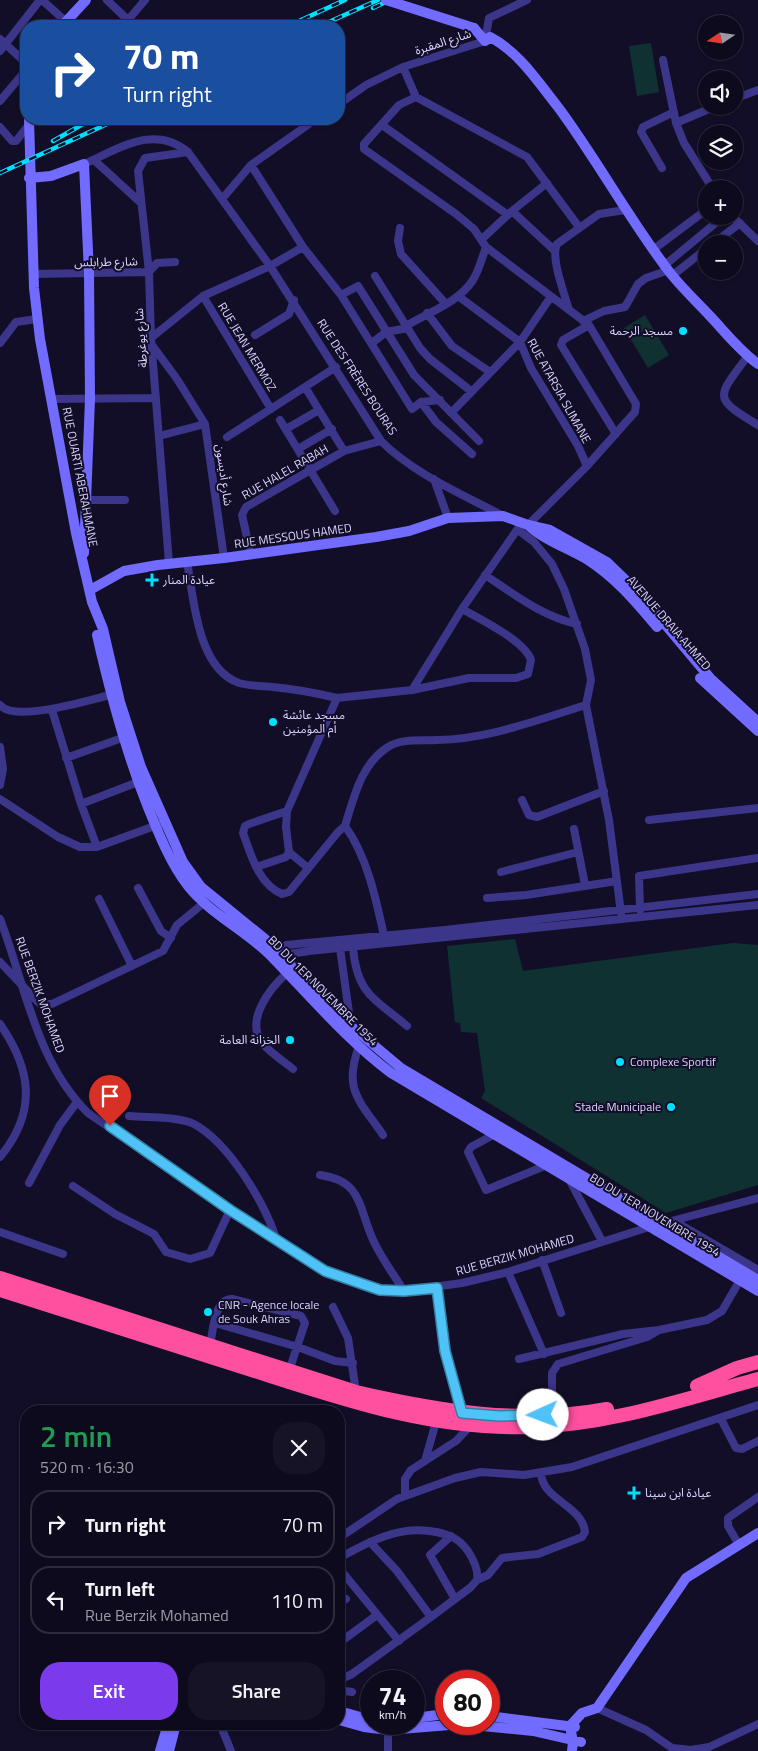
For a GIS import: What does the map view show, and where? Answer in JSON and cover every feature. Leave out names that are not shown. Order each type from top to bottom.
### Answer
[{"type":"highway","points":[[0,1278],[356,1392],[462,1413],[499,1416],[543,1415],[600,1410],[758,1371]]},
{"type":"highway","points":[[0,1290],[340,1398],[436,1422],[470,1426],[532,1427],[572,1424],[643,1410],[758,1379]]},
{"type":"highway","points":[[697,1386],[737,1368],[758,1362]]},
{"type":"street","points":[[23,20],[41,0],[61,20]]},
{"type":"street","points":[[70,20],[86,0]]},
{"type":"street","points":[[107,0],[123,20]]},
{"type":"street","points":[[129,20],[145,0]]},
{"type":"street","points":[[386,0],[474,28],[485,41],[490,37],[501,42],[536,79],[571,126],[626,210],[669,270],[747,357],[758,364]]},
{"type":"street","name":"شارع المقبرة","points":[[345,100],[366,86],[403,67],[485,41],[489,18],[527,0]]},
{"type":"street","points":[[0,51],[3,42],[20,23]]},
{"type":"street","points":[[3,42],[20,58]]},
{"type":"street","points":[[663,60],[676,122],[684,143],[707,180]]},
{"type":"street","points":[[403,67],[416,97],[527,157],[579,227]]},
{"type":"street","points":[[0,101],[20,77]]},
{"type":"street","points":[[743,96],[758,90]]},
{"type":"street","points":[[412,690],[462,609],[522,526],[587,466],[636,412],[636,404],[586,323],[550,298],[486,247],[482,239],[456,214],[364,149],[364,144],[399,105],[416,97]]},
{"type":"street","points":[[662,168],[641,132],[643,127],[674,112]]},
{"type":"street","points":[[676,122],[698,113]]},
{"type":"street","points":[[0,127],[12,140],[16,141],[26,125]]},
{"type":"street","name":"RUE OUARTI ABERAHMANE","points":[[28,125],[33,274],[37,319],[73,522],[83,559]]},
{"type":"street","points":[[222,199],[251,164],[307,125]]},
{"type":"street","points":[[382,125],[510,213],[554,250],[569,310]]},
{"type":"street","points":[[29,178],[51,176],[94,160],[125,144],[161,139],[178,143],[188,152],[270,266]]},
{"type":"street","name":"شارع يوغرطة","points":[[169,563],[151,342],[149,272],[138,170],[145,158],[188,152]]},
{"type":"street","points":[[94,160],[140,202]]},
{"type":"street","points":[[84,164],[89,273],[90,398],[83,559],[92,602],[101,621],[132,744],[160,824],[189,872],[201,887],[351,1026],[401,1068],[669,1222],[758,1270]]},
{"type":"street","points":[[251,164],[303,247],[340,294],[412,408],[421,402],[440,400]]},
{"type":"street","points":[[482,239],[510,213],[547,184]]},
{"type":"street","points":[[554,250],[557,244],[599,214],[626,210]]},
{"type":"street","points":[[654,250],[698,216]]},
{"type":"street","points":[[669,270],[715,225]]},
{"type":"street","points":[[725,235],[738,225]]},
{"type":"street","points":[[742,225],[758,241]]},
{"type":"street","points":[[400,228],[398,241],[401,254],[446,304]]},
{"type":"street","points":[[159,436],[205,424],[151,342],[204,296],[270,266],[303,247]]},
{"type":"street","points":[[372,343],[386,332],[407,327],[458,296],[474,278],[486,247]]},
{"type":"street","points":[[616,434],[561,345],[563,340],[604,312],[626,307],[638,284],[646,278],[669,270],[698,254]]},
{"type":"street","name":"شارع طرابلس","points":[[33,274],[149,272],[157,263],[175,262]]},
{"type":"street","name":"RUE DES FRÈRES BOURAS","points":[[270,266],[294,300],[381,441],[393,453],[434,479],[522,526]]},
{"type":"street","points":[[375,276],[420,348],[430,359],[471,391]]},
{"type":"street","points":[[340,294],[358,286],[414,374],[479,441]]},
{"type":"street","name":"RUE JEAN MERMOZ","points":[[204,296],[271,409]]},
{"type":"street","name":"RUE ATARSIA SLIMANE","points":[[458,296],[520,342],[531,368],[578,446],[587,466]]},
{"type":"street","points":[[451,413],[520,342],[550,298]]},
{"type":"street","points":[[255,335],[289,314],[294,300]]},
{"type":"street","points":[[428,313],[452,346],[490,372]]},
{"type":"street","points":[[0,343],[16,322],[37,319]]},
{"type":"street","points":[[747,357],[724,390],[724,398],[733,410],[758,425]]},
{"type":"street","points":[[227,437],[336,367]]},
{"type":"street","points":[[304,387],[344,451]]},
{"type":"street","points":[[52,399],[156,398]]},
{"type":"street","points":[[421,402],[436,422],[472,454]]},
{"type":"street","points":[[286,429],[319,410]]},
{"type":"street","points":[[280,420],[335,511]]},
{"type":"street","name":"شارع أديسون","points":[[205,424],[224,558]]},
{"type":"street","points":[[298,449],[332,429]]},
{"type":"street","name":"RUE HALEL RABAH","points":[[250,554],[242,515],[244,508],[344,451],[381,441]]},
{"type":"street","points":[[434,479],[448,518]]},
{"type":"street","points":[[86,500],[125,500]]},
{"type":"street","name":"RUE MESSOUS HAMED","points":[[90,590],[124,571],[169,563],[224,558],[376,538],[409,531],[448,518],[503,516]]},
{"type":"street","points":[[522,526],[552,564],[577,624],[590,670],[591,680],[586,705],[604,791],[623,920]]},
{"type":"street","name":"AVENUE DRAIA AHMED","points":[[522,526],[588,560],[615,580],[710,679],[758,722]]},
{"type":"street","points":[[187,562],[203,643],[210,656],[230,679],[241,684],[305,691],[337,698],[412,690],[469,678],[516,678],[528,674],[531,660],[525,651],[513,640],[462,609]]},
{"type":"street","points":[[485,575],[560,621],[577,624]]},
{"type":"street","name":"BD DU 1ER NOVEMBRE 1954","points":[[92,602],[110,694],[122,738],[138,782],[160,824],[180,873],[189,887],[205,902],[277,956],[287,973],[356,1044],[406,1083],[758,1291]]},
{"type":"street","name":"AVENUE DRAIA AHMED","points":[[664,629],[707,685],[758,731]]},
{"type":"street","points":[[0,705],[11,713],[52,710],[110,694]]},
{"type":"street","points":[[308,868],[290,852],[286,827],[287,811],[337,698]]},
{"type":"street","points":[[287,811],[249,824],[243,829],[256,868],[267,883],[282,894],[289,892],[345,826],[362,775],[389,746],[399,742],[477,737],[586,705]]},
{"type":"street","points":[[52,710],[81,804],[97,847]]},
{"type":"street","points":[[66,758],[122,738]]},
{"type":"street","points":[[0,747],[3,769],[0,785]]},
{"type":"street","points":[[81,804],[138,782]]},
{"type":"street","points":[[522,800],[529,815],[537,817],[604,791]]},
{"type":"street","points":[[0,799],[66,841],[80,847],[97,847],[160,824]]},
{"type":"street","points":[[649,820],[758,808]]},
{"type":"street","points":[[345,826],[355,839],[373,891],[384,936]]},
{"type":"street","points":[[574,829],[585,885]]},
{"type":"street","points":[[256,868],[286,857],[290,852]]},
{"type":"street","points":[[501,872],[578,852]]},
{"type":"street","points":[[640,917],[638,880],[641,875],[758,858]]},
{"type":"street","points":[[487,898],[526,896],[617,881]]},
{"type":"street","points":[[138,888],[157,925],[171,938]]},
{"type":"street","points":[[277,956],[286,945],[384,936],[758,894]]},
{"type":"street","points":[[99,899],[132,966]]},
{"type":"street","points":[[0,962],[36,1001],[52,1004],[163,951],[182,920],[205,902]]},
{"type":"street","points":[[277,956],[300,952],[758,905]]},
{"type":"street","name":"RUE BERZIK MOHAMED","points":[[0,919],[44,1045],[66,1087],[77,1102],[88,1112],[230,1210],[325,1271],[380,1290],[404,1291],[437,1288],[508,1272],[649,1227],[758,1198]]},
{"type":"street","points":[[340,948],[351,1026],[356,1044],[352,1065],[352,1086],[356,1096],[383,1135]]},
{"type":"street","points":[[353,948],[355,970],[360,984],[407,1026]]},
{"type":"street","points":[[287,973],[274,984],[263,1001],[259,1016],[258,1033],[263,1043],[293,1069]]},
{"type":"street","points":[[0,1024],[20,1056],[27,1096],[20,1124],[11,1143],[0,1157]]},
{"type":"street","points":[[29,1183],[60,1125],[77,1102]]},
{"type":"street","points":[[129,1116],[186,1121],[226,1149],[269,1216],[276,1238]]},
{"type":"street","points":[[505,1129],[471,1147],[468,1152],[486,1190],[547,1165]]},
{"type":"street","points":[[320,1175],[339,1179],[354,1192],[380,1255],[404,1291]]},
{"type":"street","points":[[568,1178],[602,1241]]},
{"type":"street","points":[[73,1186],[115,1214],[154,1234],[166,1252],[182,1258],[197,1258],[210,1253],[230,1210]]},
{"type":"street","points":[[669,1222],[758,1280]]},
{"type":"street","points":[[0,1232],[63,1254]]},
{"type":"street","points":[[542,1260],[561,1313]]},
{"type":"street","points":[[508,1272],[544,1354]]},
{"type":"street","points":[[520,1359],[642,1330],[659,1330],[698,1322],[715,1316],[727,1304],[740,1280]]},
{"type":"street","points":[[437,1288],[445,1351],[462,1413]]},
{"type":"street","points":[[210,1346],[220,1305],[228,1299],[294,1314],[303,1318],[305,1323],[289,1371]]},
{"type":"street","points":[[333,1307],[348,1338],[356,1392]]},
{"type":"street","points":[[215,1324],[298,1347],[329,1360],[353,1363]]},
{"type":"street","points":[[543,1415],[543,1405],[552,1397],[552,1373],[555,1367],[647,1337],[659,1330]]},
{"type":"street","points":[[594,1341],[597,1352]]},
{"type":"street","points":[[345,1534],[370,1519],[386,1505],[455,1478],[481,1472],[524,1474],[572,1467],[721,1419],[758,1405]]},
{"type":"street","points":[[721,1419],[736,1448],[742,1449],[758,1441]]},
{"type":"street","points":[[425,1461],[436,1422]]},
{"type":"street","points":[[405,1496],[405,1479],[408,1473],[456,1441],[470,1426]]},
{"type":"street","points":[[345,1678],[431,1618],[477,1580],[488,1575],[502,1558],[506,1556],[538,1554],[578,1539],[583,1535],[584,1525],[581,1520],[552,1494],[543,1483],[541,1473]]},
{"type":"street","points":[[739,1545],[730,1531],[728,1518],[758,1497]]},
{"type":"street","points":[[345,1555],[370,1542],[402,1531],[421,1529],[451,1536],[461,1541],[472,1557],[478,1574],[477,1580]]},
{"type":"street","points":[[577,1747],[574,1727],[580,1716],[582,1713],[597,1708],[686,1578],[758,1533]]},
{"type":"street","points":[[451,1536],[430,1555],[455,1599]]},
{"type":"street","points":[[370,1542],[397,1571],[431,1618]]},
{"type":"street","points":[[345,1575],[399,1641]]},
{"type":"street","points":[[345,1639],[377,1615]]},
{"type":"street","points":[[345,1691],[352,1692]]},
{"type":"street","points":[[597,1708],[646,1730],[672,1748],[691,1750],[709,1747],[758,1724]]},
{"type":"street","points":[[345,1713],[360,1717]]},
{"type":"street","points":[[500,1717],[574,1727]]},
{"type":"street","points":[[345,1722],[360,1726]]},
{"type":"street","points":[[425,1726],[462,1724],[540,1732],[577,1747]]},
{"type":"street","points":[[160,1751],[166,1730]]},
{"type":"street","points":[[169,1751],[174,1730]]},
{"type":"street","points":[[222,1730],[231,1751]]},
{"type":"street","points":[[388,1735],[388,1751]]},
{"type":"green space","points":[[651,43],[659,92],[637,96],[629,46]]},
{"type":"green space","points":[[645,315],[669,355],[648,368],[624,328]]},
{"type":"green space","name":"Complexe Sportif","points":[[515,939],[523,971],[733,943],[758,945],[758,1185],[666,1213],[481,1098],[485,1091],[477,1033],[461,1032],[460,1023],[455,1022],[447,946]]},
{"type":"railway","points":[[301,20],[345,0]]},
{"type":"railway","points":[[333,20],[378,0]]},
{"type":"railway","points":[[373,8],[390,0]]},
{"type":"railway","points":[[53,141],[81,125]]},
{"type":"railway","points":[[0,173],[105,125]]},
{"type":"place","name":"مسجد الرحمة","points":[[683,331]]},
{"type":"place","name":"عيادة المنار","points":[[152,580]]},
{"type":"place","name":"مسجد عائشة أم المؤمنين","points":[[273,722]]},
{"type":"place","name":"الخزانة العامة","points":[[290,1040]]},
{"type":"place","name":"Complexe Sportif","points":[[620,1062]]},
{"type":"place","name":"Stade Municipale","points":[[671,1107]]},
{"type":"place","name":"CNR - Agence locale de Souk Ahras","points":[[208,1312]]},
{"type":"place","name":"عيادة ابن سينا","points":[[634,1493]]},
{"type":"route","points":[[110,1126],[230,1210],[325,1271],[380,1290],[404,1291],[437,1288],[445,1351],[462,1413],[499,1416],[543,1415]]}]
